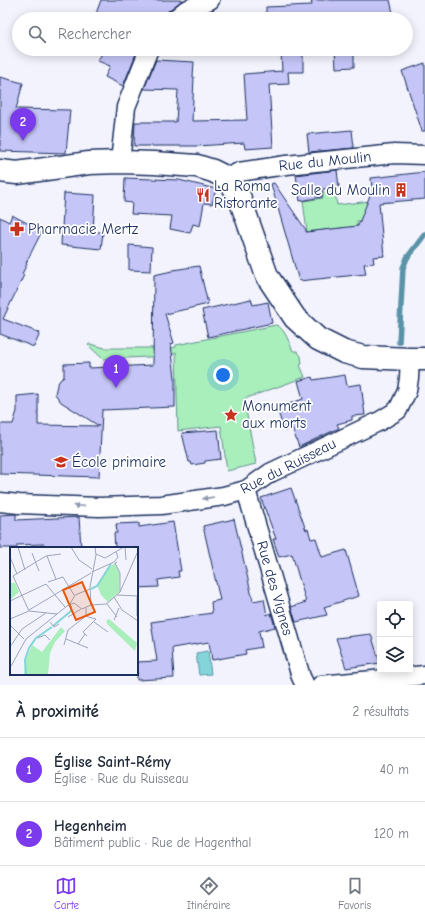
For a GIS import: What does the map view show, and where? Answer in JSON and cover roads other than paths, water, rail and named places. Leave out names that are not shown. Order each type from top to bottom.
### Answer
[{"type":"main road","points":[[0,171],[17,173],[90,163],[120,162],[197,166],[213,171],[228,178],[238,193],[266,276],[295,318],[318,339],[344,352],[363,357],[418,359]]},
{"type":"street","points":[[184,12],[209,0]]},
{"type":"street","points":[[120,162],[126,107],[146,56]]},
{"type":"street","name":"Rue du Moulin","points":[[228,178],[240,172],[286,165],[394,154],[425,155]]},
{"type":"street","name":"Rue du Ruisseau","points":[[0,502],[99,507],[161,505],[224,496],[246,490],[270,474],[380,421],[398,410],[407,390],[409,378],[418,359]]},
{"type":"street","name":"Rue des Vignes","points":[[246,490],[301,677],[305,685]]},
{"type":"street","points":[[321,685],[425,675]]},
{"type":"water","points":[[208,651],[211,674],[199,675],[196,653]]},
{"type":"waterway","points":[[399,342],[403,268],[407,258],[425,234]]},
{"type":"place","name":"Hegenheim","points":[[23,141]]},
{"type":"place","name":"Salle du Moulin","points":[[401,190]]},
{"type":"place","name":"La Roma Ristorante","points":[[203,195]]},
{"type":"place","name":"Pharmacie Mertz","points":[[17,229]]},
{"type":"place","name":"Église Saint-Rémy","points":[[116,388]]},
{"type":"place","name":"Monument aux morts","points":[[231,415]]},
{"type":"place","name":"École primaire","points":[[61,462]]}]
